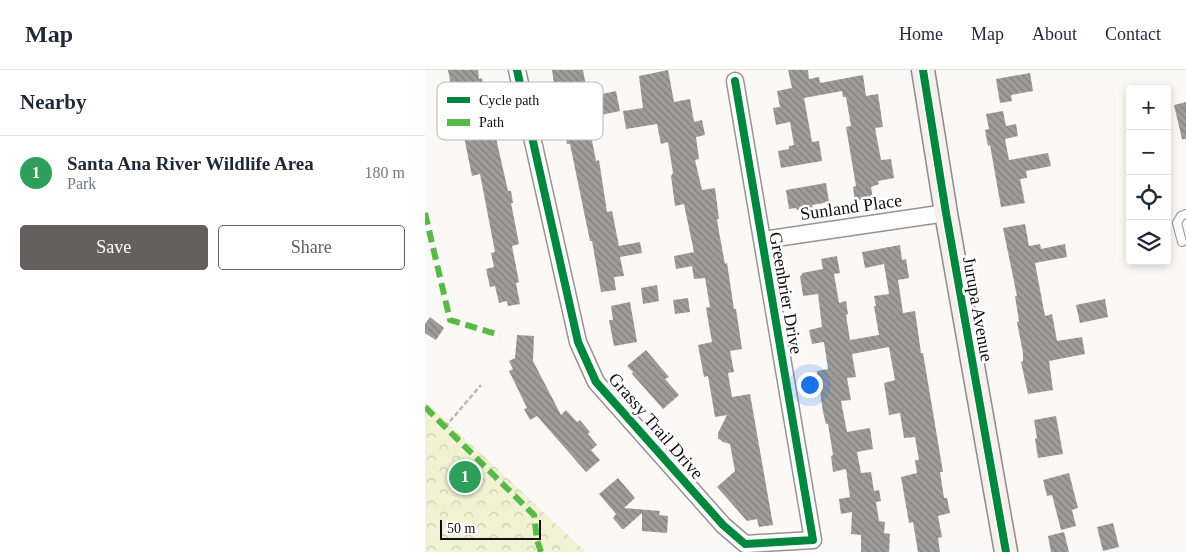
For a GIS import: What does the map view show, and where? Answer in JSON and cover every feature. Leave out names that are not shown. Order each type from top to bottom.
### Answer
[{"type":"main road","name":"Jurupa Avenue","points":[[923,70],[946,213],[1006,552]]},
{"type":"street","name":"Greenbrier Drive","points":[[735,81],[813,540]]},
{"type":"street","name":"Grassy Trail Drive","points":[[533,140],[578,342],[596,382],[723,525],[745,544],[813,540]]},
{"type":"street","name":"Sunland Place","points":[[761,240],[946,213]]},
{"type":"lane","points":[[1182,242],[1177,223],[1181,216],[1186,214]]},
{"type":"path","points":[[445,427],[481,385]]},
{"type":"green space","points":[[425,401],[586,552],[425,552]]},
{"type":"building","points":[[448,70],[478,70],[479,79],[482,78],[483,82],[450,82]]},
{"type":"building","points":[[552,70],[583,70],[585,82],[554,82]]},
{"type":"building","points":[[668,70],[674,102],[690,99],[694,122],[702,120],[705,135],[696,137],[699,159],[695,160],[702,190],[715,188],[719,232],[725,264],[727,263],[742,349],[730,351],[734,372],[728,373],[732,397],[750,394],[773,525],[759,527],[757,519],[747,521],[717,487],[735,471],[730,444],[718,438],[718,433],[727,415],[715,417],[708,376],[704,377],[698,345],[712,342],[706,308],[710,307],[705,278],[694,279],[692,266],[676,269],[674,256],[694,252],[684,204],[675,206],[671,176],[673,173],[668,142],[661,144],[657,124],[626,129],[623,111],[643,108],[639,76]]},
{"type":"building","points":[[788,70],[808,70],[809,79],[819,77],[820,83],[863,75],[866,96],[878,94],[883,127],[875,128],[881,160],[891,159],[894,178],[878,181],[879,184],[871,187],[873,198],[855,201],[853,187],[856,186],[846,127],[851,126],[846,97],[843,97],[842,91],[804,98],[812,142],[819,141],[822,161],[781,168],[778,151],[789,149],[789,146],[794,145],[790,122],[776,125],[773,108],[780,107],[777,91],[792,88]]},
{"type":"building","points":[[1030,73],[1033,91],[1011,95],[1012,101],[1000,103],[996,79]]},
{"type":"building","points":[[616,91],[620,111],[603,115],[603,94]]},
{"type":"building","points":[[1186,102],[1186,139],[1182,139],[1174,105]]},
{"type":"building","points":[[1003,111],[1006,126],[1016,124],[1018,136],[1005,139],[1009,160],[1048,153],[1051,166],[1026,171],[1027,178],[1020,179],[1025,203],[1001,207],[990,145],[988,146],[985,130],[989,129],[986,114]]},
{"type":"building","points":[[465,140],[496,140],[508,191],[511,191],[513,203],[511,203],[519,244],[512,246],[519,282],[516,283],[520,304],[508,306],[507,301],[499,303],[495,286],[490,287],[486,269],[494,267],[491,253],[495,252],[480,174],[472,176]]},
{"type":"building","points":[[566,140],[592,140],[596,161],[599,160],[607,212],[612,211],[619,246],[640,242],[642,253],[620,257],[624,276],[614,277],[616,290],[601,292],[592,241],[590,241],[570,144],[567,144]]},
{"type":"building","points":[[826,183],[829,202],[797,210],[796,208],[789,209],[786,190]]},
{"type":"building","points":[[1025,224],[1029,246],[1040,244],[1041,249],[1065,244],[1067,257],[1035,263],[1045,316],[1052,314],[1057,341],[1082,337],[1085,354],[1049,361],[1053,390],[1028,394],[1021,362],[1023,361],[1023,353],[1017,322],[1019,321],[1015,296],[1017,296],[1003,228]]},
{"type":"building","points":[[900,245],[902,260],[906,259],[909,278],[898,280],[903,313],[915,311],[943,472],[940,472],[944,498],[947,498],[950,513],[938,516],[942,537],[938,538],[940,552],[918,552],[913,522],[909,523],[901,477],[917,473],[915,460],[919,460],[915,437],[904,438],[900,413],[889,415],[884,383],[895,380],[889,347],[852,354],[856,377],[847,378],[851,400],[841,401],[847,432],[870,428],[873,449],[857,452],[861,473],[871,472],[874,491],[879,490],[881,501],[876,502],[879,521],[885,522],[884,533],[890,534],[889,552],[861,552],[861,535],[851,534],[852,512],[841,514],[839,499],[850,497],[846,469],[833,472],[831,456],[833,455],[828,424],[826,424],[823,412],[817,371],[828,369],[824,342],[812,344],[809,330],[822,327],[818,294],[803,296],[800,276],[802,273],[823,269],[821,259],[837,256],[840,273],[834,274],[839,303],[846,301],[850,340],[879,335],[874,296],[889,294],[884,264],[865,268],[862,252]]},
{"type":"building","points":[[657,285],[659,301],[643,304],[641,288]]},
{"type":"building","points":[[688,298],[690,312],[675,314],[673,300]]},
{"type":"building","points":[[1105,299],[1108,317],[1080,323],[1076,305]]},
{"type":"building","points":[[630,302],[637,342],[614,346],[609,320],[613,320],[611,306]]},
{"type":"building","points":[[430,317],[444,328],[436,340],[425,333],[425,324]]},
{"type":"building","points":[[517,335],[534,336],[533,361],[561,415],[566,410],[577,422],[580,420],[590,432],[588,434],[597,445],[591,450],[600,460],[586,472],[537,416],[530,420],[524,409],[527,408],[509,371],[513,369],[509,361],[515,358]]},
{"type":"building","points":[[646,350],[669,377],[665,379],[679,395],[663,409],[627,366]]},
{"type":"building","points":[[1056,416],[1063,454],[1038,458],[1034,420]]},
{"type":"building","points":[[1069,473],[1078,508],[1072,510],[1076,526],[1061,530],[1052,495],[1047,496],[1043,480]]},
{"type":"building","points":[[618,478],[635,498],[624,508],[660,511],[659,515],[668,516],[667,533],[642,531],[642,513],[622,529],[613,518],[616,514],[599,494]]},
{"type":"building","points":[[1113,523],[1119,547],[1103,551],[1097,527]]},
{"type":"building","points":[[1064,532],[1069,552],[1051,552],[1048,536]]},
{"type":"marked path","points":[[425,213],[450,320],[500,335]]},
{"type":"marked path","points":[[425,407],[534,515],[537,540],[541,552]]},
{"type":"cycle path","points":[[517,70],[520,82]]},
{"type":"cycle path","points":[[923,70],[946,213],[1006,552]]},
{"type":"cycle path","points":[[533,140],[578,342],[596,382],[723,525],[745,544],[813,540],[735,81]]},
{"type":"place","name":"Santa Ana River Wildlife Area","points":[[465,477]]}]
